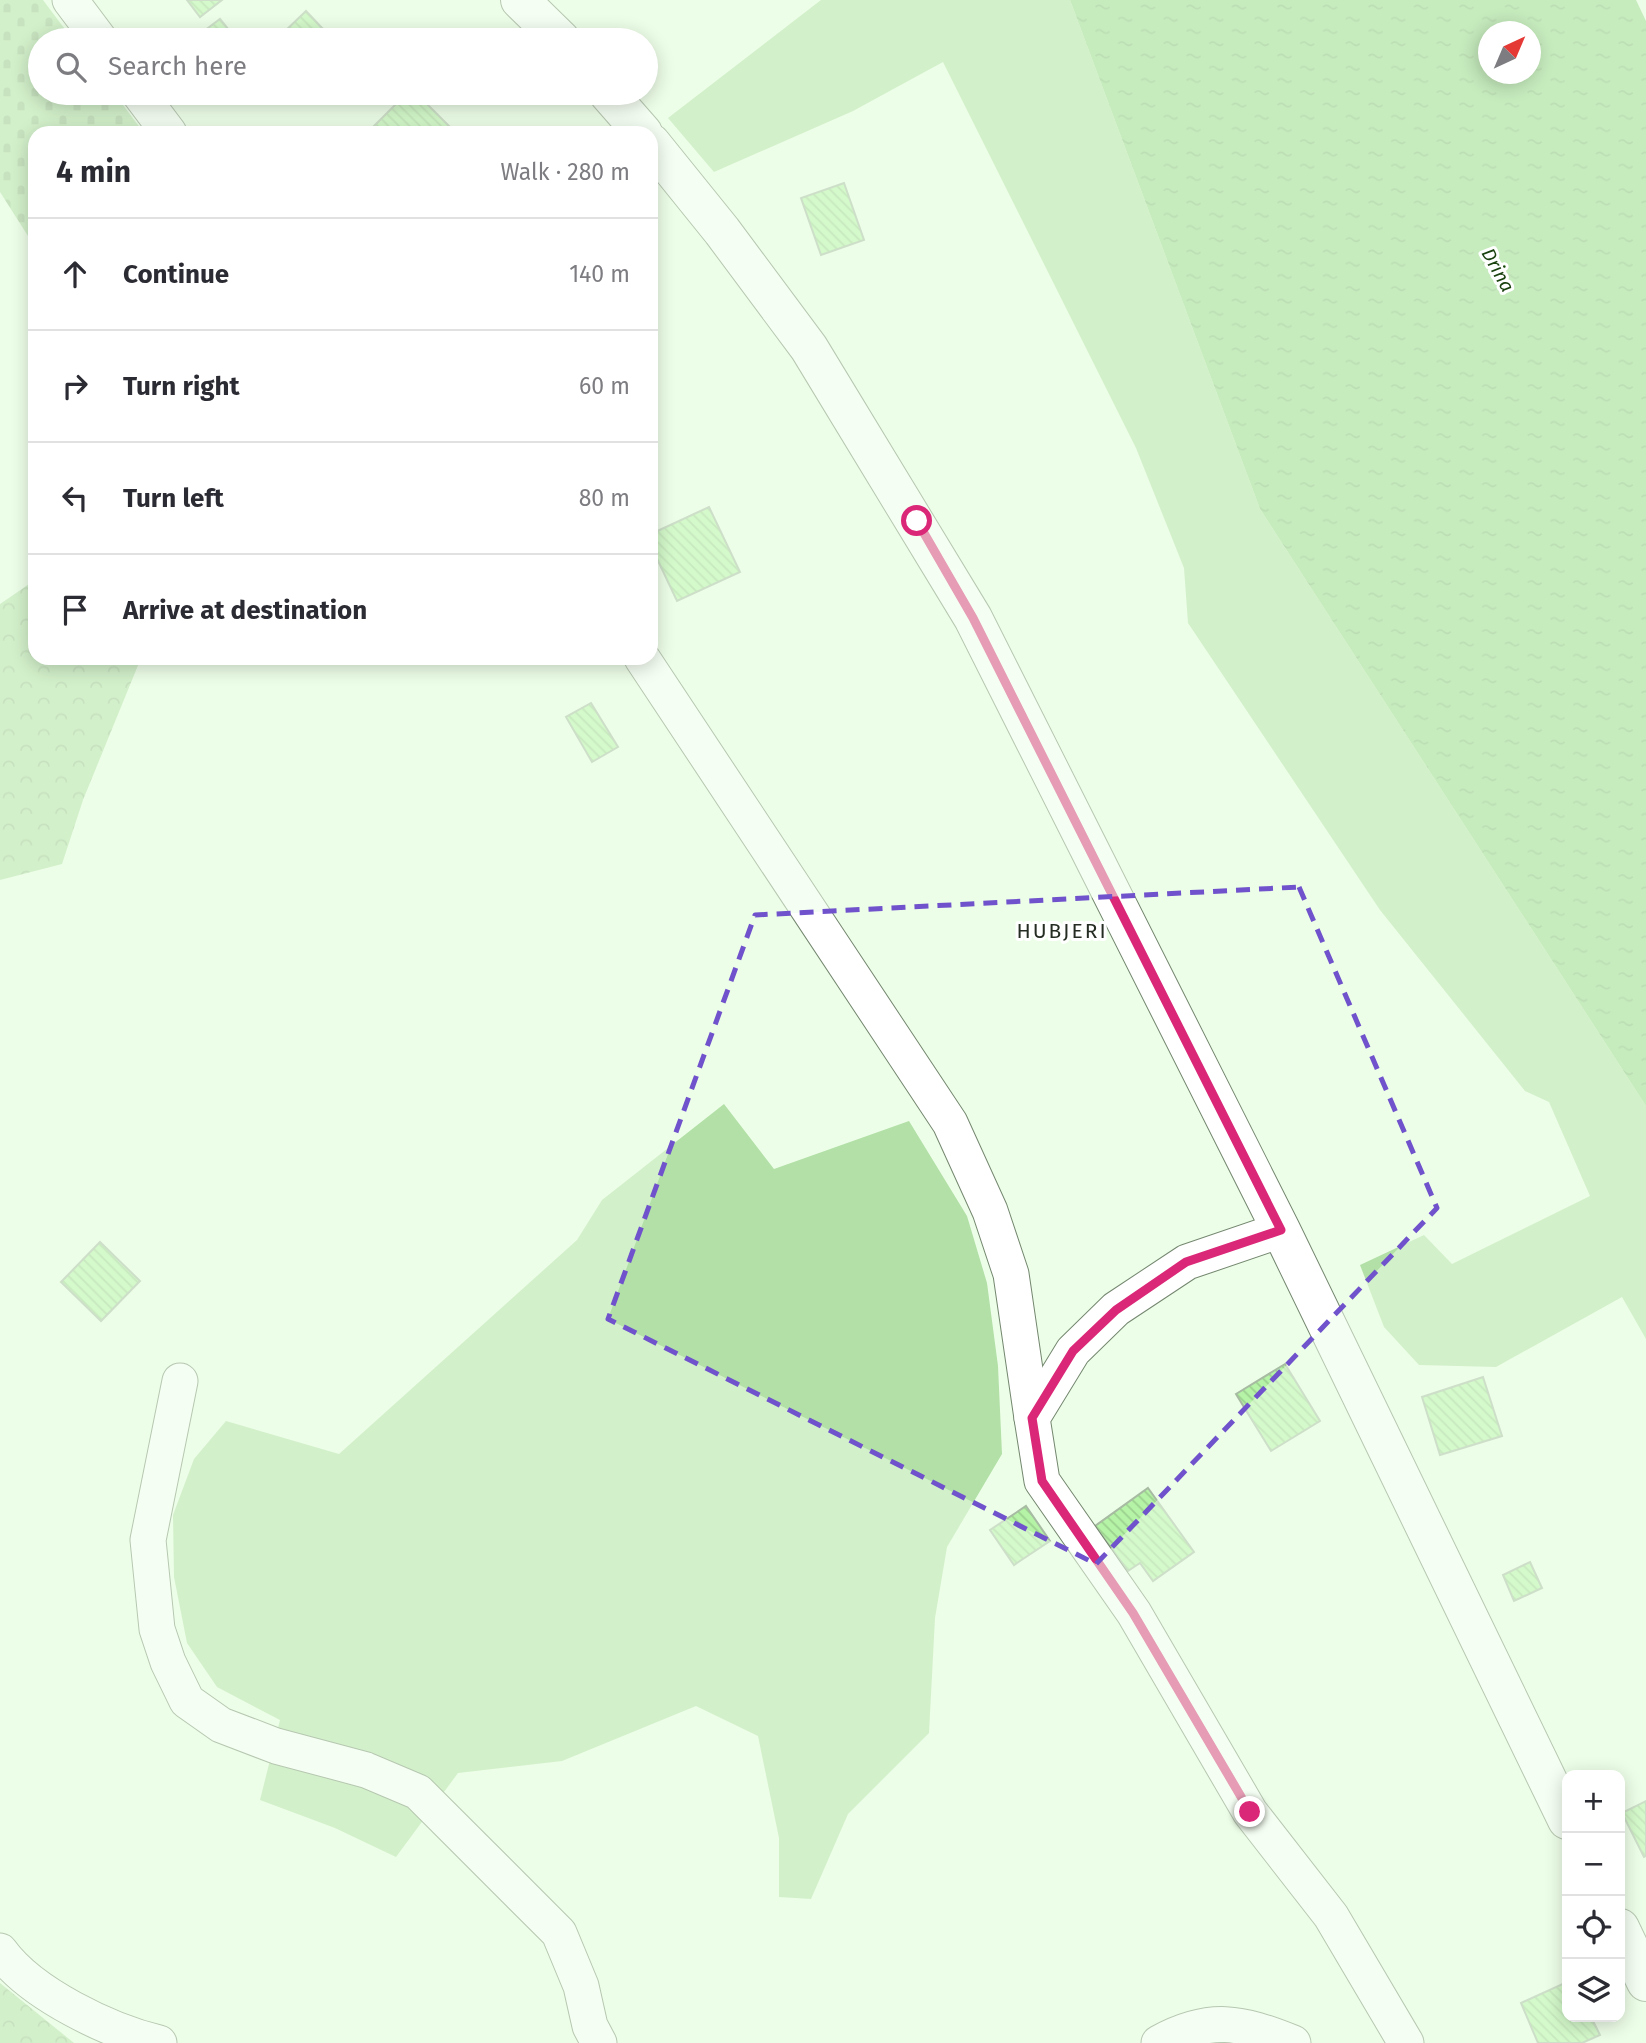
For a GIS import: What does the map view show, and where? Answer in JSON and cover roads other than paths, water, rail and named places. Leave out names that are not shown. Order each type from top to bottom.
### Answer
[{"type":"street","points":[[70,0],[91,28]]},
{"type":"street","points":[[520,0],[549,28]]},
{"type":"street","points":[[148,105],[164,126]]},
{"type":"street","points":[[618,105],[637,126]]},
{"type":"street","points":[[658,152],[722,230],[809,348],[973,618],[1281,1230],[1562,1810]]},
{"type":"street","points":[[647,665],[950,1122],[990,1211],[1011,1274],[1042,1481],[1133,1613],[1250,1812],[1331,1916],[1406,2043]]},
{"type":"street","points":[[1032,1418],[1073,1351],[1116,1310],[1186,1262],[1281,1230]]},
{"type":"street","points":[[180,1381],[148,1540],[157,1629],[168,1662],[187,1701],[222,1725],[276,1746],[366,1770],[418,1792],[559,1933],[599,2043]]},
{"type":"street","points":[[1625,1938],[1646,1982]]},
{"type":"street","points":[[0,1951],[65,2006],[133,2037],[159,2043]]},
{"type":"street","points":[[1159,2043],[1184,2029],[1233,2023],[1293,2043]]},
{"type":"water","name":"Drina","points":[[1070,0],[1636,0],[1646,21],[1646,1106],[1260,509]]},
{"type":"district","name":"HUBJERI","points":[[1062,931]]}]
